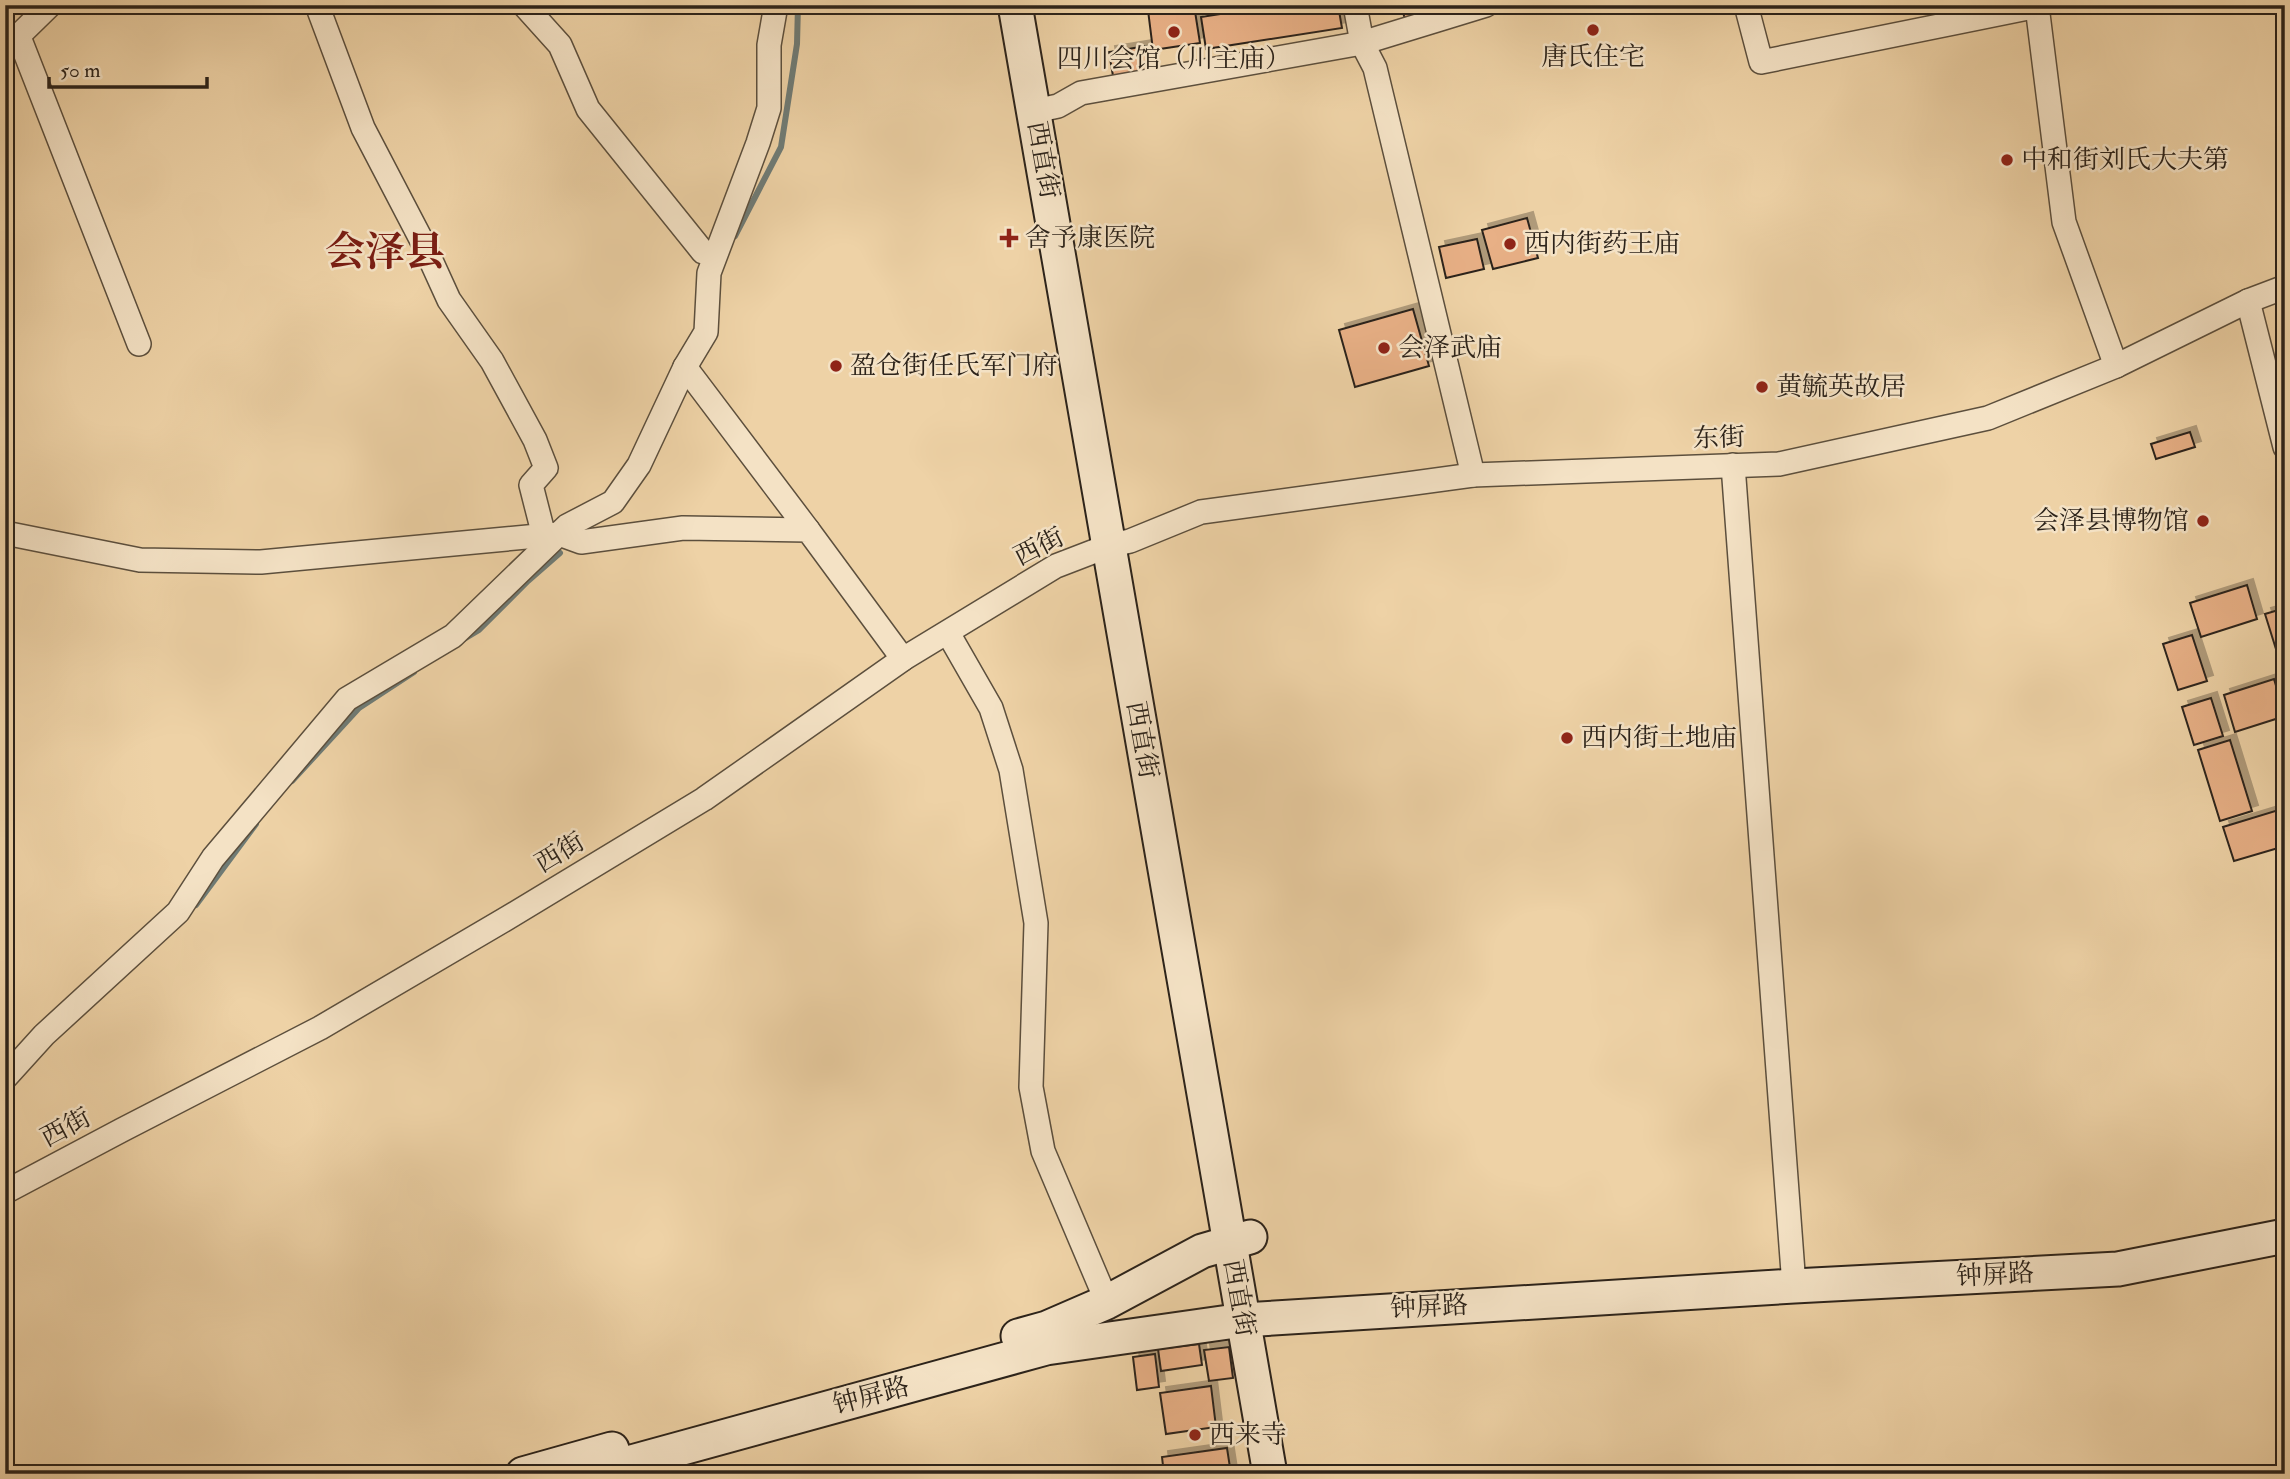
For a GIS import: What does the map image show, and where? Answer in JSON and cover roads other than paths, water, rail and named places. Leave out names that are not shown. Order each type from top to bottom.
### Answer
[{"type":"street","points":[[50,5],[12,43],[139,344]]},
{"type":"street","points":[[317,5],[363,128],[423,243],[449,300],[492,361],[535,440],[546,468],[531,485],[552,535]]},
{"type":"street","points":[[524,5],[560,45],[588,109],[703,252],[714,255]]},
{"type":"street","points":[[5,1078],[44,1035],[178,912],[213,858],[347,698],[453,636],[552,535],[613,502],[639,465],[685,367],[706,332],[709,273],[714,255],[769,108],[769,46],[776,5]]},
{"type":"street","name":"西直街","points":[[1016,5],[1046,109]]},
{"type":"street","name":"西直街","points":[[1039,5],[1046,109],[1252,1318],[1270,1474]]},
{"type":"street","points":[[1355,5],[1362,43],[1375,68],[1473,475]]},
{"type":"street","points":[[1046,109],[1081,93],[1362,43],[1486,5]]},
{"type":"street","points":[[1746,5],[1761,62],[2043,5]]},
{"type":"street","points":[[2037,6],[2064,222],[2116,366]]},
{"type":"street","name":"东街","points":[[1119,544],[1201,512],[1473,475],[1779,464],[1988,418],[2116,366],[2248,302],[2285,288]]},
{"type":"street","points":[[2248,302],[2285,447]]},
{"type":"street","points":[[685,367],[903,659]]},
{"type":"street","points":[[1733,465],[1794,1286]]},
{"type":"street","points":[[5,533],[140,559],[261,562],[552,535],[581,542],[683,528],[807,530]]},
{"type":"street","name":"西街","points":[[5,1192],[320,1028],[704,799],[903,659],[1056,566],[1119,544]]},
{"type":"street","points":[[948,633],[991,708],[1011,770],[1036,923],[1031,1087],[1043,1151],[1107,1302]]},
{"type":"street","name":"钟屏路","points":[[588,1474],[1046,1348],[1252,1318],[2118,1269],[2285,1236]]},
{"type":"street","name":"钟屏路","points":[[523,1474],[1046,1328],[1107,1302],[1202,1251],[1239,1240]]},
{"type":"street","name":"西直街","points":[[1252,1318],[1289,1474]]},
{"type":"waterway","points":[[735,236],[781,147],[797,44],[798,5]]},
{"type":"waterway","points":[[464,639],[479,630],[560,553]]},
{"type":"waterway","points":[[292,781],[359,708],[414,672]]},
{"type":"waterway","points":[[196,905],[256,824]]},
{"type":"place","name":"唐氏住宅","points":[[1593,30]]},
{"type":"place","name":"四川会馆（川主庙）","points":[[1174,32]]},
{"type":"place","name":"中和街刘氏大夫第","points":[[2007,160]]},
{"type":"place","name":"舍予康医院","points":[[1009,238]]},
{"type":"place","name":"西内街药王庙","points":[[1510,244]]},
{"type":"place","name":"会泽武庙","points":[[1384,348]]},
{"type":"place","name":"盈仓街任氏军门府","points":[[836,366]]},
{"type":"place","name":"黄毓英故居","points":[[1762,387]]},
{"type":"place","name":"会泽县博物馆","points":[[2203,521]]},
{"type":"place","name":"西内街土地庙","points":[[1567,738]]},
{"type":"place","name":"西来寺","points":[[1195,1435]]},
{"type":"district","name":"会泽县","points":[[385,252]]}]
